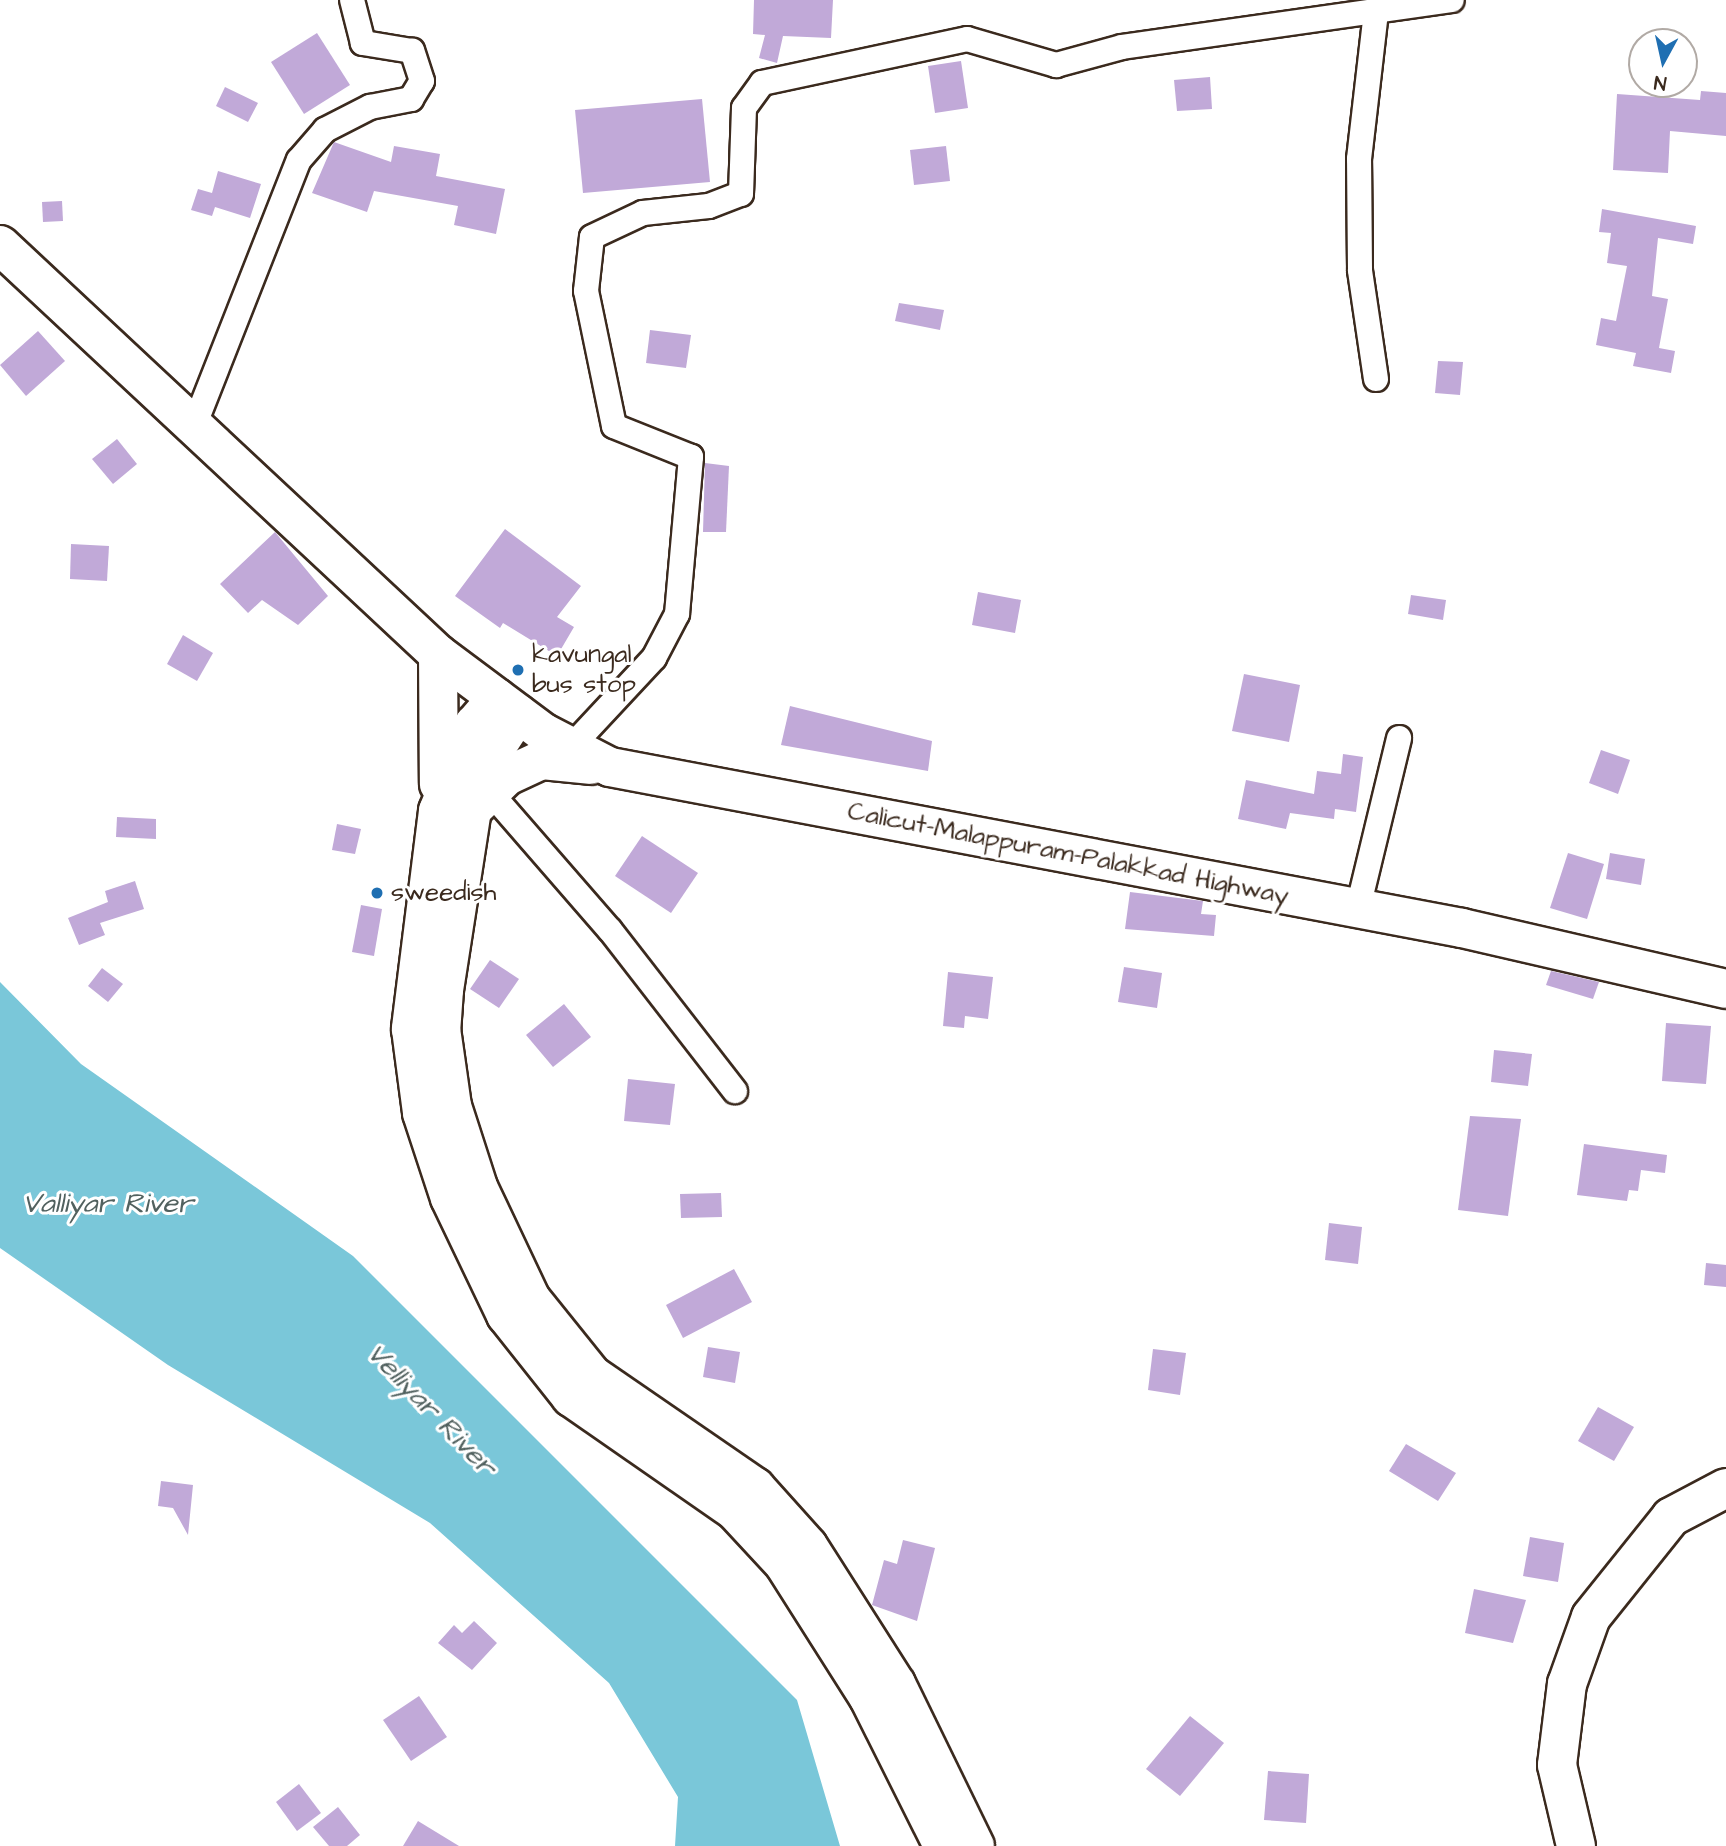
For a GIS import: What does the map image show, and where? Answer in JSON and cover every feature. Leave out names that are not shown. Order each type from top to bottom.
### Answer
[{"type":"highway","name":"Calicut-Malappuram-Palakkad Highway","points":[[0,245],[438,654],[508,706],[571,747],[610,767],[1358,908],[1726,989]]},
{"type":"highway","points":[[438,654],[465,805],[441,1029],[452,1106],[478,1187],[531,1299],[592,1375],[754,1487],[808,1546],[896,1684],[975,1846]]},
{"type":"highway","points":[[508,706],[465,805],[411,1029],[422,1113],[450,1198],[506,1315],[571,1397],[735,1511],[784,1564],[869,1698],[943,1846]]},
{"type":"highway","points":[[465,805],[541,760],[610,767]]},
{"type":"highway","points":[[1576,1846],[1557,1765],[1567,1684],[1591,1617],[1671,1517],[1726,1488]]},
{"type":"street","points":[[194,426],[299,160],[325,130],[370,107],[411,99],[422,81],[412,51],[363,43],[352,0]]},
{"type":"street","points":[[571,747],[654,658],[677,614],[691,457],[614,426],[586,291],[592,237],[643,213],[709,206],[741,194],[744,108],[762,83],[967,39],[1056,65],[1122,47],[1452,0]]},
{"type":"street","points":[[1376,12],[1359,159],[1360,270],[1376,379]]},
{"type":"street","points":[[1358,908],[1399,738]]},
{"type":"street","points":[[465,805],[610,930],[735,1091]]},
{"type":"water","name":"Valliyar River","points":[[0,982],[81,1064],[353,1256],[797,1700],[840,1846],[675,1846],[678,1797],[609,1683],[430,1523],[168,1365],[0,1248]]},
{"type":"building","points":[[754,0],[833,0],[831,38],[783,36],[777,63],[759,58],[765,35],[753,34]]},
{"type":"building","points":[[317,33],[350,85],[304,114],[271,62]]},
{"type":"building","points":[[961,61],[968,108],[935,113],[928,66]]},
{"type":"building","points":[[1210,77],[1212,109],[1177,111],[1174,80]]},
{"type":"building","points":[[225,87],[258,103],[248,122],[216,106]]},
{"type":"building","points":[[1701,91],[1726,93],[1726,136],[1670,131],[1668,173],[1613,170],[1617,94],[1628,95],[1628,98],[1700,100]]},
{"type":"building","points":[[702,99],[710,182],[583,193],[575,110]]},
{"type":"building","points":[[334,142],[391,162],[394,146],[440,154],[436,176],[505,189],[496,234],[454,225],[458,206],[374,191],[367,212],[312,193]]},
{"type":"building","points":[[946,146],[950,181],[914,185],[910,150]]},
{"type":"building","points":[[218,171],[261,184],[250,218],[215,207],[212,216],[191,210],[198,189],[212,193]]},
{"type":"building","points":[[62,201],[63,221],[43,222],[42,202]]},
{"type":"building","points":[[1602,209],[1696,226],[1693,244],[1658,238],[1652,296],[1668,299],[1659,348],[1675,351],[1671,373],[1633,366],[1636,353],[1596,345],[1601,318],[1616,321],[1627,266],[1607,263],[1611,233],[1599,232]]},
{"type":"building","points":[[899,303],[944,310],[940,330],[895,321]]},
{"type":"building","points":[[650,330],[691,335],[686,368],[646,363]]},
{"type":"building","points":[[38,331],[65,361],[26,396],[0,365]]},
{"type":"building","points":[[1438,361],[1463,362],[1460,395],[1435,393]]},
{"type":"building","points":[[117,439],[137,464],[113,484],[92,459]]},
{"type":"building","points":[[705,463],[729,466],[726,532],[703,532]]},
{"type":"building","points":[[505,529],[581,586],[557,617],[574,627],[557,656],[503,623],[500,628],[455,596]]},
{"type":"building","points":[[275,532],[328,596],[298,625],[262,600],[248,613],[220,584]]},
{"type":"building","points":[[71,544],[109,546],[107,581],[70,579]]},
{"type":"building","points":[[978,592],[1021,600],[1015,633],[972,625]]},
{"type":"building","points":[[1411,595],[1446,600],[1443,620],[1408,614]]},
{"type":"building","points":[[183,635],[213,653],[197,681],[167,664]]},
{"type":"building","points":[[1244,674],[1300,685],[1289,742],[1232,731]]},
{"type":"building","points":[[790,706],[932,741],[928,771],[781,745]]},
{"type":"building","points":[[1601,750],[1630,760],[1618,794],[1589,783]]},
{"type":"building","points":[[1343,754],[1363,757],[1356,812],[1335,809],[1334,819],[1290,813],[1286,829],[1238,819],[1246,780],[1314,794],[1317,771],[1341,774]]},
{"type":"building","points":[[117,817],[156,819],[156,839],[116,837]]},
{"type":"building","points":[[337,824],[361,829],[355,854],[332,850]]},
{"type":"building","points":[[642,836],[698,873],[671,913],[615,876]]},
{"type":"building","points":[[1568,853],[1604,864],[1587,919],[1550,908]]},
{"type":"building","points":[[1610,853],[1645,859],[1641,885],[1606,879]]},
{"type":"building","points":[[135,881],[144,909],[100,923],[105,935],[79,945],[68,918],[108,902],[105,891]]},
{"type":"building","points":[[1130,892],[1203,901],[1201,914],[1216,915],[1214,936],[1125,929]]},
{"type":"building","points":[[361,905],[382,909],[374,956],[352,952]]},
{"type":"building","points":[[490,960],[519,979],[499,1008],[470,989]]},
{"type":"building","points":[[1124,967],[1162,973],[1157,1008],[1118,1002]]},
{"type":"building","points":[[102,968],[123,984],[108,1002],[88,986]]},
{"type":"building","points":[[1551,971],[1599,982],[1593,999],[1546,985]]},
{"type":"building","points":[[948,972],[993,977],[988,1019],[965,1016],[964,1028],[943,1026]]},
{"type":"building","points":[[564,1004],[591,1037],[553,1067],[526,1035]]},
{"type":"building","points":[[1666,1023],[1711,1026],[1706,1084],[1662,1081]]},
{"type":"building","points":[[1494,1050],[1532,1054],[1528,1086],[1491,1082]]},
{"type":"building","points":[[628,1079],[675,1084],[670,1125],[624,1121]]},
{"type":"building","points":[[1470,1116],[1521,1119],[1508,1216],[1458,1210]]},
{"type":"building","points":[[1584,1144],[1667,1155],[1665,1173],[1641,1170],[1638,1191],[1629,1190],[1627,1201],[1577,1195]]},
{"type":"building","points":[[721,1193],[722,1217],[681,1218],[680,1194]]},
{"type":"building","points":[[1329,1223],[1362,1227],[1358,1264],[1325,1260]]},
{"type":"building","points":[[1706,1263],[1726,1265],[1726,1287],[1704,1285]]},
{"type":"building","points":[[734,1269],[752,1302],[683,1338],[666,1305]]},
{"type":"building","points":[[708,1347],[740,1352],[735,1383],[703,1377]]},
{"type":"building","points":[[1153,1349],[1186,1353],[1180,1395],[1148,1390]]},
{"type":"building","points":[[1598,1407],[1634,1427],[1614,1461],[1578,1441]]},
{"type":"building","points":[[1406,1444],[1456,1473],[1438,1501],[1389,1471]]},
{"type":"building","points":[[161,1481],[193,1485],[188,1535],[173,1508],[158,1506]]},
{"type":"building","points":[[1530,1537],[1564,1543],[1558,1582],[1523,1576]]},
{"type":"building","points":[[903,1540],[935,1548],[917,1621],[872,1605],[884,1560],[897,1564]]},
{"type":"building","points":[[1474,1589],[1526,1600],[1513,1643],[1465,1633]]},
{"type":"building","points":[[474,1621],[497,1643],[472,1670],[438,1643],[454,1625],[462,1633]]},
{"type":"building","points":[[419,1696],[447,1737],[411,1761],[383,1720]]},
{"type":"building","points":[[1190,1716],[1224,1743],[1180,1796],[1146,1769]]},
{"type":"building","points":[[1268,1771],[1309,1774],[1306,1823],[1264,1820]]},
{"type":"building","points":[[299,1784],[321,1813],[297,1831],[276,1802]]},
{"type":"building","points":[[338,1807],[360,1835],[347,1846],[329,1846],[313,1827]]},
{"type":"building","points":[[418,1821],[459,1846],[403,1846]]},
{"type":"place","name":"kavungal bus stop","points":[[518,670]]},
{"type":"place","name":"sweedish","points":[[377,893]]},
{"type":"water label","name":"Velliyar River","points":[[431,1410]]}]
